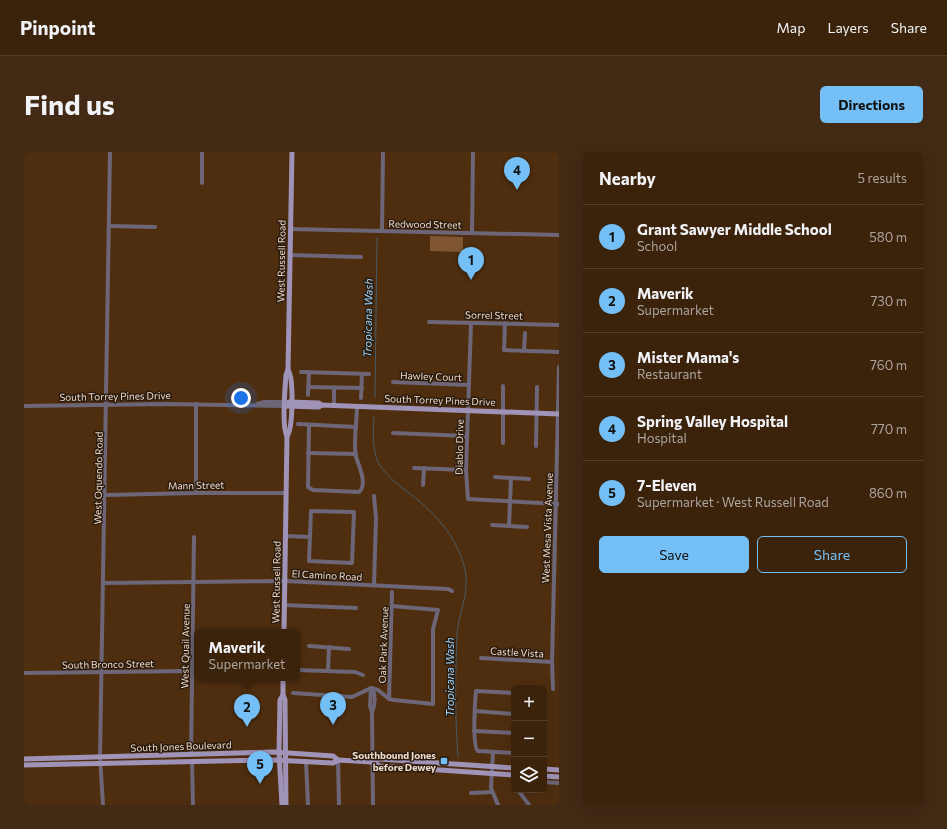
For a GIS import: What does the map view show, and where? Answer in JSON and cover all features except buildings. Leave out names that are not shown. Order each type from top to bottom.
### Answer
[{"type":"main road","name":"West Russell Road","points":[[284,629],[287,436],[285,433],[285,404],[286,375],[288,370],[292,152]]},
{"type":"main road","name":"West Russell Road","points":[[287,436],[290,432],[291,404],[291,375],[288,370]]},
{"type":"main road","name":"South Torrey Pines Drive","points":[[285,404],[319,407],[321,405],[357,406],[558,414]]},
{"type":"main road","points":[[283,681],[283,694],[280,700],[279,752],[282,760],[286,805]]},
{"type":"main road","points":[[282,805],[282,760],[285,753],[286,700],[283,694]]},
{"type":"main road","name":"South Jones Boulevard","points":[[24,759],[279,752],[334,756],[338,760]]},
{"type":"main road","name":"South Jones Boulevard","points":[[372,762],[379,759],[511,768]]},
{"type":"main road","name":"South Jones Boulevard","points":[[24,765],[282,760],[333,763],[338,760],[372,762],[380,766],[511,774]]},
{"type":"main road","points":[[424,769],[442,763]]},
{"type":"main road","points":[[547,769],[559,770]]},
{"type":"main road","points":[[547,776],[559,777]]},
{"type":"street","name":"West Oquendo Road","points":[[102,805],[100,757],[103,672],[110,152]]},
{"type":"street","points":[[202,152],[202,183]]},
{"type":"street","points":[[382,231],[383,152]]},
{"type":"street","points":[[472,232],[473,152]]},
{"type":"street","points":[[109,226],[155,227]]},
{"type":"street","name":"Redwood Street","points":[[290,229],[559,235]]},
{"type":"street","points":[[290,255],[361,257]]},
{"type":"street","name":"Sorrel Street","points":[[429,322],[559,325]]},
{"type":"street","name":"Diablo Drive","points":[[471,323],[466,470],[468,499],[510,502]]},
{"type":"street","points":[[505,323],[504,350],[559,352]]},
{"type":"street","points":[[524,351],[525,333]]},
{"type":"street","name":"West Mesa Vista Avenue","points":[[553,689],[552,662],[554,594],[557,571],[559,367]]},
{"type":"street","points":[[301,372],[369,374]]},
{"type":"street","points":[[308,395],[309,372]]},
{"type":"street","points":[[361,398],[362,374]]},
{"type":"street","name":"Hawley Court","points":[[394,382],[469,385]]},
{"type":"street","points":[[503,386],[503,444]]},
{"type":"street","points":[[308,387],[362,388]]},
{"type":"street","points":[[536,446],[537,387]]},
{"type":"street","points":[[334,388],[334,406]]},
{"type":"street","name":"South Torrey Pines Drive","points":[[24,406],[254,404],[264,402],[285,404]]},
{"type":"street","points":[[196,404],[196,493]]},
{"type":"street","points":[[309,425],[309,489],[361,491],[362,473],[356,454],[357,406]]},
{"type":"street","points":[[298,424],[356,427]]},
{"type":"street","points":[[394,433],[467,436]]},
{"type":"street","points":[[308,453],[356,454]]},
{"type":"street","points":[[414,468],[466,470]]},
{"type":"street","points":[[423,485],[424,468]]},
{"type":"street","points":[[495,477],[529,479]]},
{"type":"street","points":[[510,526],[511,478]]},
{"type":"street","name":"Mann Street","points":[[105,495],[286,493]]},
{"type":"street","points":[[374,496],[376,518],[374,585]]},
{"type":"street","points":[[510,502],[558,504]]},
{"type":"street","points":[[311,511],[354,512],[352,563],[309,561],[310,537],[311,511]]},
{"type":"street","points":[[492,525],[527,527]]},
{"type":"street","points":[[286,536],[310,537]]},
{"type":"street","name":"West Quail Avenue","points":[[191,755],[194,537]]},
{"type":"street","name":"El Camino Road","points":[[104,583],[285,581],[448,589],[452,591]]},
{"type":"street","name":"Oak Park Avenue","points":[[389,699],[392,592]]},
{"type":"street","points":[[554,594],[559,594]]},
{"type":"street","points":[[284,604],[356,608]]},
{"type":"street","points":[[293,693],[352,697],[372,688],[378,690],[389,699],[433,704],[433,629],[438,610],[392,606]]},
{"type":"street","points":[[309,646],[349,649]]},
{"type":"street","points":[[328,671],[329,647]]},
{"type":"street","name":"Castle Vista","points":[[481,658],[552,662]]},
{"type":"street","points":[[300,670],[355,672],[363,676]]},
{"type":"street","name":"South Bronco Street","points":[[24,673],[192,671]]},
{"type":"street","points":[[372,688],[370,706],[372,712],[373,805]]},
{"type":"street","points":[[511,693],[476,691],[474,731],[475,749],[478,751],[511,753]]},
{"type":"street","points":[[475,711],[511,714]]},
{"type":"street","points":[[474,731],[511,733]]},
{"type":"street","points":[[493,752],[491,766],[492,792],[498,805]]},
{"type":"street","points":[[338,760],[339,805]]},
{"type":"street","points":[[306,761],[308,805]]},
{"type":"street","points":[[192,762],[193,805]]},
{"type":"street","points":[[547,782],[559,784]]},
{"type":"street","points":[[471,794],[492,792]]},
{"type":"street","points":[[520,793],[529,805]]},
{"type":"shaded area","points":[[430,236],[463,237],[463,252],[430,251]]},
{"type":"waterway","name":"Tropicana Wash","points":[[375,397],[377,238]]},
{"type":"waterway","name":"Tropicana Wash","points":[[374,417],[374,446],[378,462],[391,479],[426,507],[445,527],[455,542],[465,570],[466,590],[458,625],[456,651],[458,757]]},
{"type":"place","name":"Spring Valley Hospital","points":[[517,190]]},
{"type":"place","name":"Grant Sawyer Middle School","points":[[471,280]]},
{"type":"place","name":"Mister Mama's","points":[[333,725]]},
{"type":"place","name":"Maverik","points":[[247,727]]},
{"type":"place","name":"Southbound Jones before Dewey","points":[[444,761]]},
{"type":"place","name":"7-Eleven","points":[[260,784]]}]
